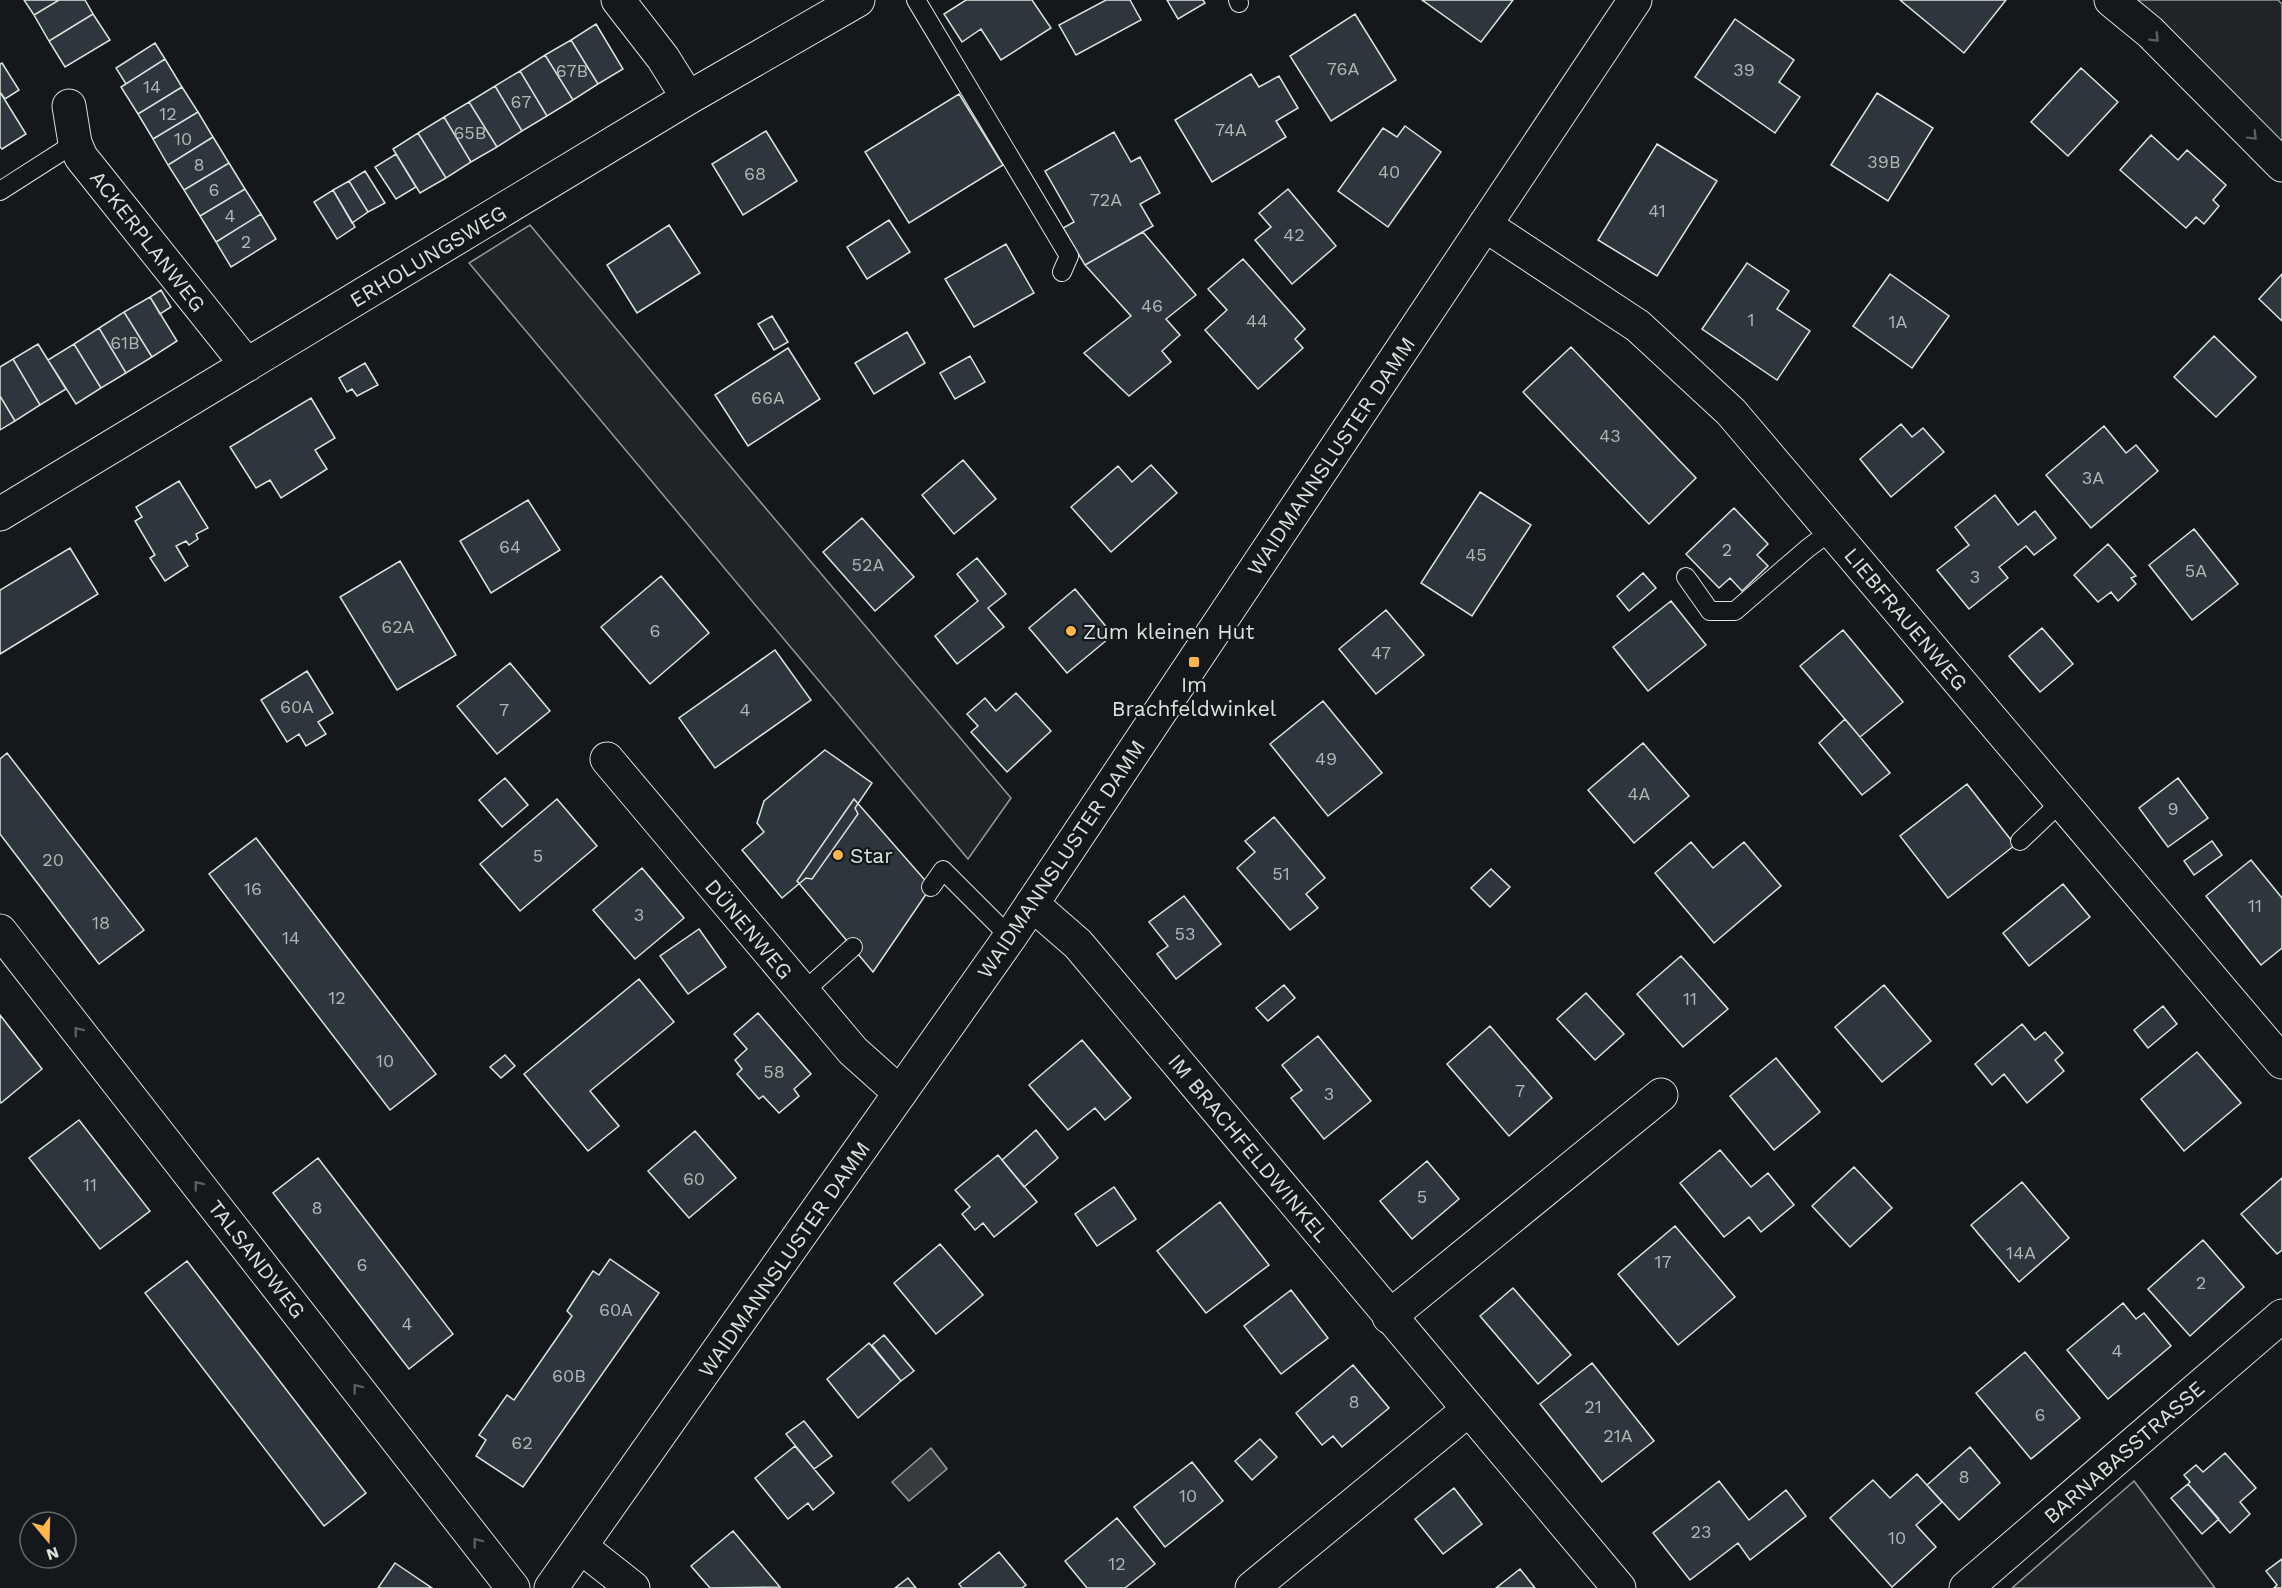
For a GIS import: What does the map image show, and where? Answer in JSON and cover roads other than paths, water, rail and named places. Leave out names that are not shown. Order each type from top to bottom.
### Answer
[{"type":"street","points":[[618,0],[663,58],[688,98]]},
{"type":"street","name":"ERHOLUNGSWEG","points":[[0,514],[688,98],[858,0]]},
{"type":"street","name":"WAIDMANNSLUSTER DAMM","points":[[551,1588],[1010,937],[1635,0]]},
{"type":"street","points":[[2111,0],[2150,32],[2282,165]]},
{"type":"street","name":"ACKERPLANWEG","points":[[69,106],[75,143],[81,157],[246,365]]},
{"type":"street","name":"LIEBFRAUENWEG","points":[[1485,225],[1638,326],[1731,412],[2061,802],[2280,1056]]},
{"type":"street","name":"DÜNENWEG","points":[[607,759],[802,993],[853,1051],[900,1093]]},
{"type":"street","name":"IM BRACHFELDWINKEL","points":[[1032,904],[1078,944],[1619,1588]]},
{"type":"street","name":"TALSANDWEG","points":[[0,931],[513,1588]]},
{"type":"street","points":[[1389,1317],[1661,1095]]},
{"type":"street","name":"BARNABASSTRASSE","points":[[1966,1588],[2282,1316]]},
{"type":"street","points":[[1252,1588],[1468,1410]]},
{"type":"street","points":[[581,1547],[633,1588]]},
{"type":"lane","points":[[916,0],[1069,256],[1062,272]]},
{"type":"lane","points":[[0,191],[75,143]]},
{"type":"lane","points":[[1686,577],[1710,611],[1735,611],[1831,531]]},
{"type":"lane","points":[[2020,841],[2061,802]]},
{"type":"lane","points":[[931,887],[943,870],[1010,937]]},
{"type":"lane","points":[[802,993],[852,947]]},
{"type":"place","name":"Zum kleinen Hut","points":[[1071,631]]},
{"type":"place","name":"Im Brachfeldwinkel","points":[[1194,662]]},
{"type":"place","name":"Star","points":[[838,855]]}]
